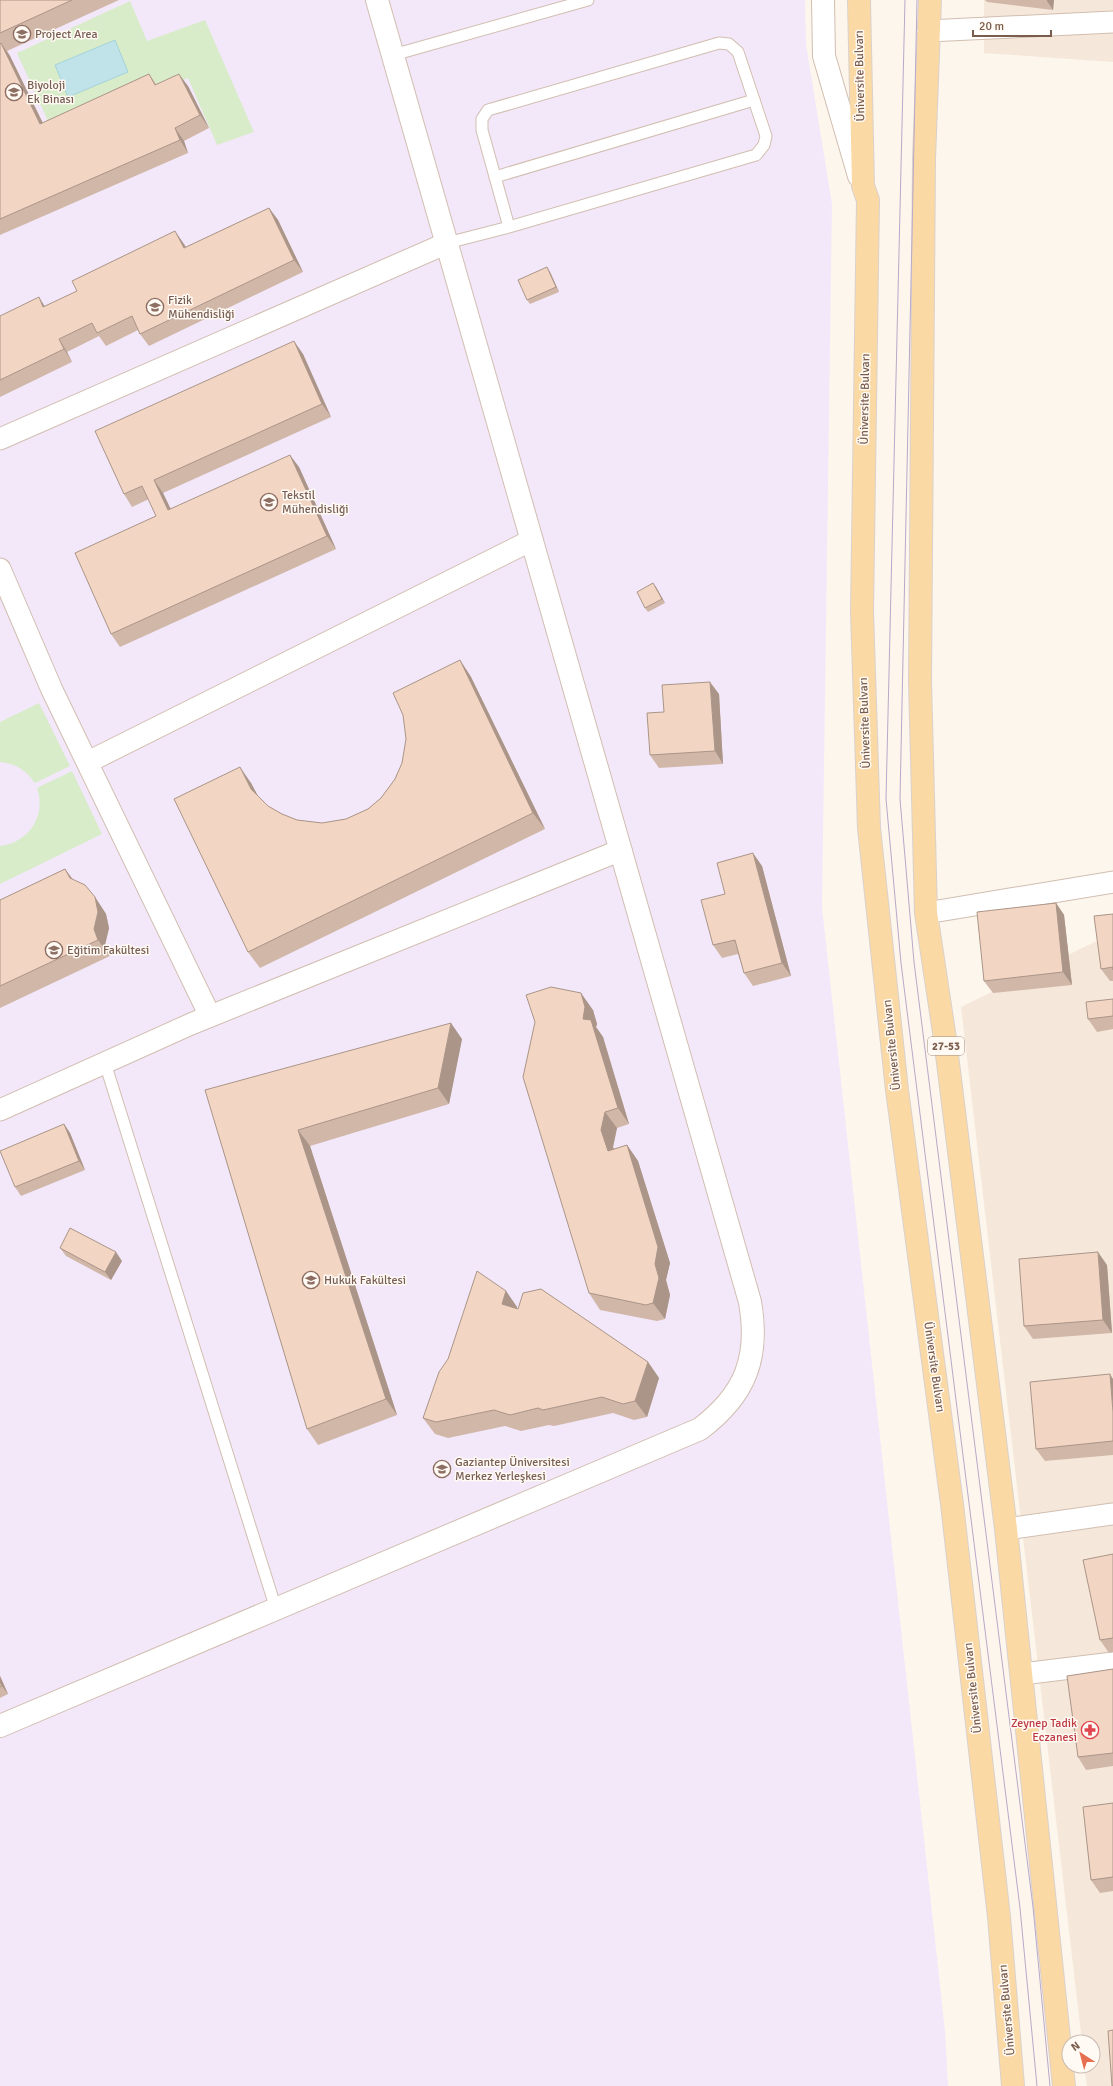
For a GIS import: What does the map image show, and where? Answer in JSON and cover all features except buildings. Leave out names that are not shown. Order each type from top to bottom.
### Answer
[{"type":"main road","name":"Üniversite Bulvarı","points":[[859,0],[863,186],[868,200],[862,612],[869,828],[897,1090],[956,1536],[999,1917],[1013,2086]]},
{"type":"main road","name":"27-53","points":[[930,0],[924,159],[920,681],[926,913],[945,1039],[1006,1529],[1064,2086]]},
{"type":"street","points":[[0,1726],[700,1430],[717,1417],[731,1401],[742,1384],[750,1364],[754,1343],[750,1302],[377,0]]},
{"type":"street","points":[[823,0],[824,56],[863,186]]},
{"type":"street","points":[[928,31],[1113,22]]},
{"type":"street","points":[[0,439],[447,243]]},
{"type":"street","points":[[88,762],[532,540]]},
{"type":"street","points":[[0,569],[52,690],[210,1016]]},
{"type":"street","points":[[0,1110],[210,1016],[621,850]]},
{"type":"street","points":[[926,913],[1113,882]]},
{"type":"street","points":[[1006,1529],[1113,1514]]},
{"type":"street","points":[[1022,1674],[1113,1663]]},
{"type":"lane","points":[[393,55],[588,0]]},
{"type":"lane","points":[[447,243],[509,227],[756,155],[764,145],[766,136],[738,52],[729,44],[719,43],[488,110],[482,119],[482,130],[509,227]]},
{"type":"lane","points":[[495,177],[754,100]]},
{"type":"lane","points":[[105,1063],[276,1609]]},
{"type":"shaded area","name":"Gaziantep Üniversitesi Merkez Yerleşkesi","points":[[0,0],[805,0],[806,44],[832,204],[822,907],[945,2031],[948,2086],[0,2086]]},
{"type":"shaded area","points":[[984,0],[1113,0],[1113,62],[984,53]]},
{"type":"shaded area","points":[[1113,933],[1113,2086],[1087,2086],[1085,2074],[1101,2074],[1101,2034],[1081,2034],[961,1007]]},
{"type":"green space","points":[[130,1],[147,41],[205,20],[254,132],[217,145],[188,78],[53,132],[17,53]]},
{"type":"green space","points":[[39,703],[70,766],[35,783],[28,774],[20,768],[11,764],[0,762],[0,722]]},
{"type":"green space","points":[[72,771],[102,834],[0,884],[0,846],[19,840],[27,834],[33,826],[37,818],[39,808],[37,788]]},
{"type":"water","points":[[115,40],[128,72],[68,97],[55,65]]},
{"type":"tram line","points":[[905,0],[886,799],[901,963],[1020,1908],[1037,2086]]},
{"type":"tram line","points":[[917,0],[900,799],[914,962],[1033,1907],[1050,2086]]},
{"type":"place","name":"Project Area","points":[[22,34]]},
{"type":"place","name":"Biyoloji Ek Binası","points":[[14,92]]},
{"type":"place","name":"Fizik Mühendisliği","points":[[155,307]]},
{"type":"place","name":"Tekstil Mühendisliği","points":[[269,502]]},
{"type":"place","name":"Eğitim Fakültesi","points":[[54,950]]},
{"type":"place","name":"Hukuk Fakültesi","points":[[311,1280]]},
{"type":"place","name":"Gaziantep Üniversitesi Merkez Yerleşkesi","points":[[442,1469]]},
{"type":"place","name":"Zeynep Tadik Eczanesi","points":[[1090,1730]]}]
